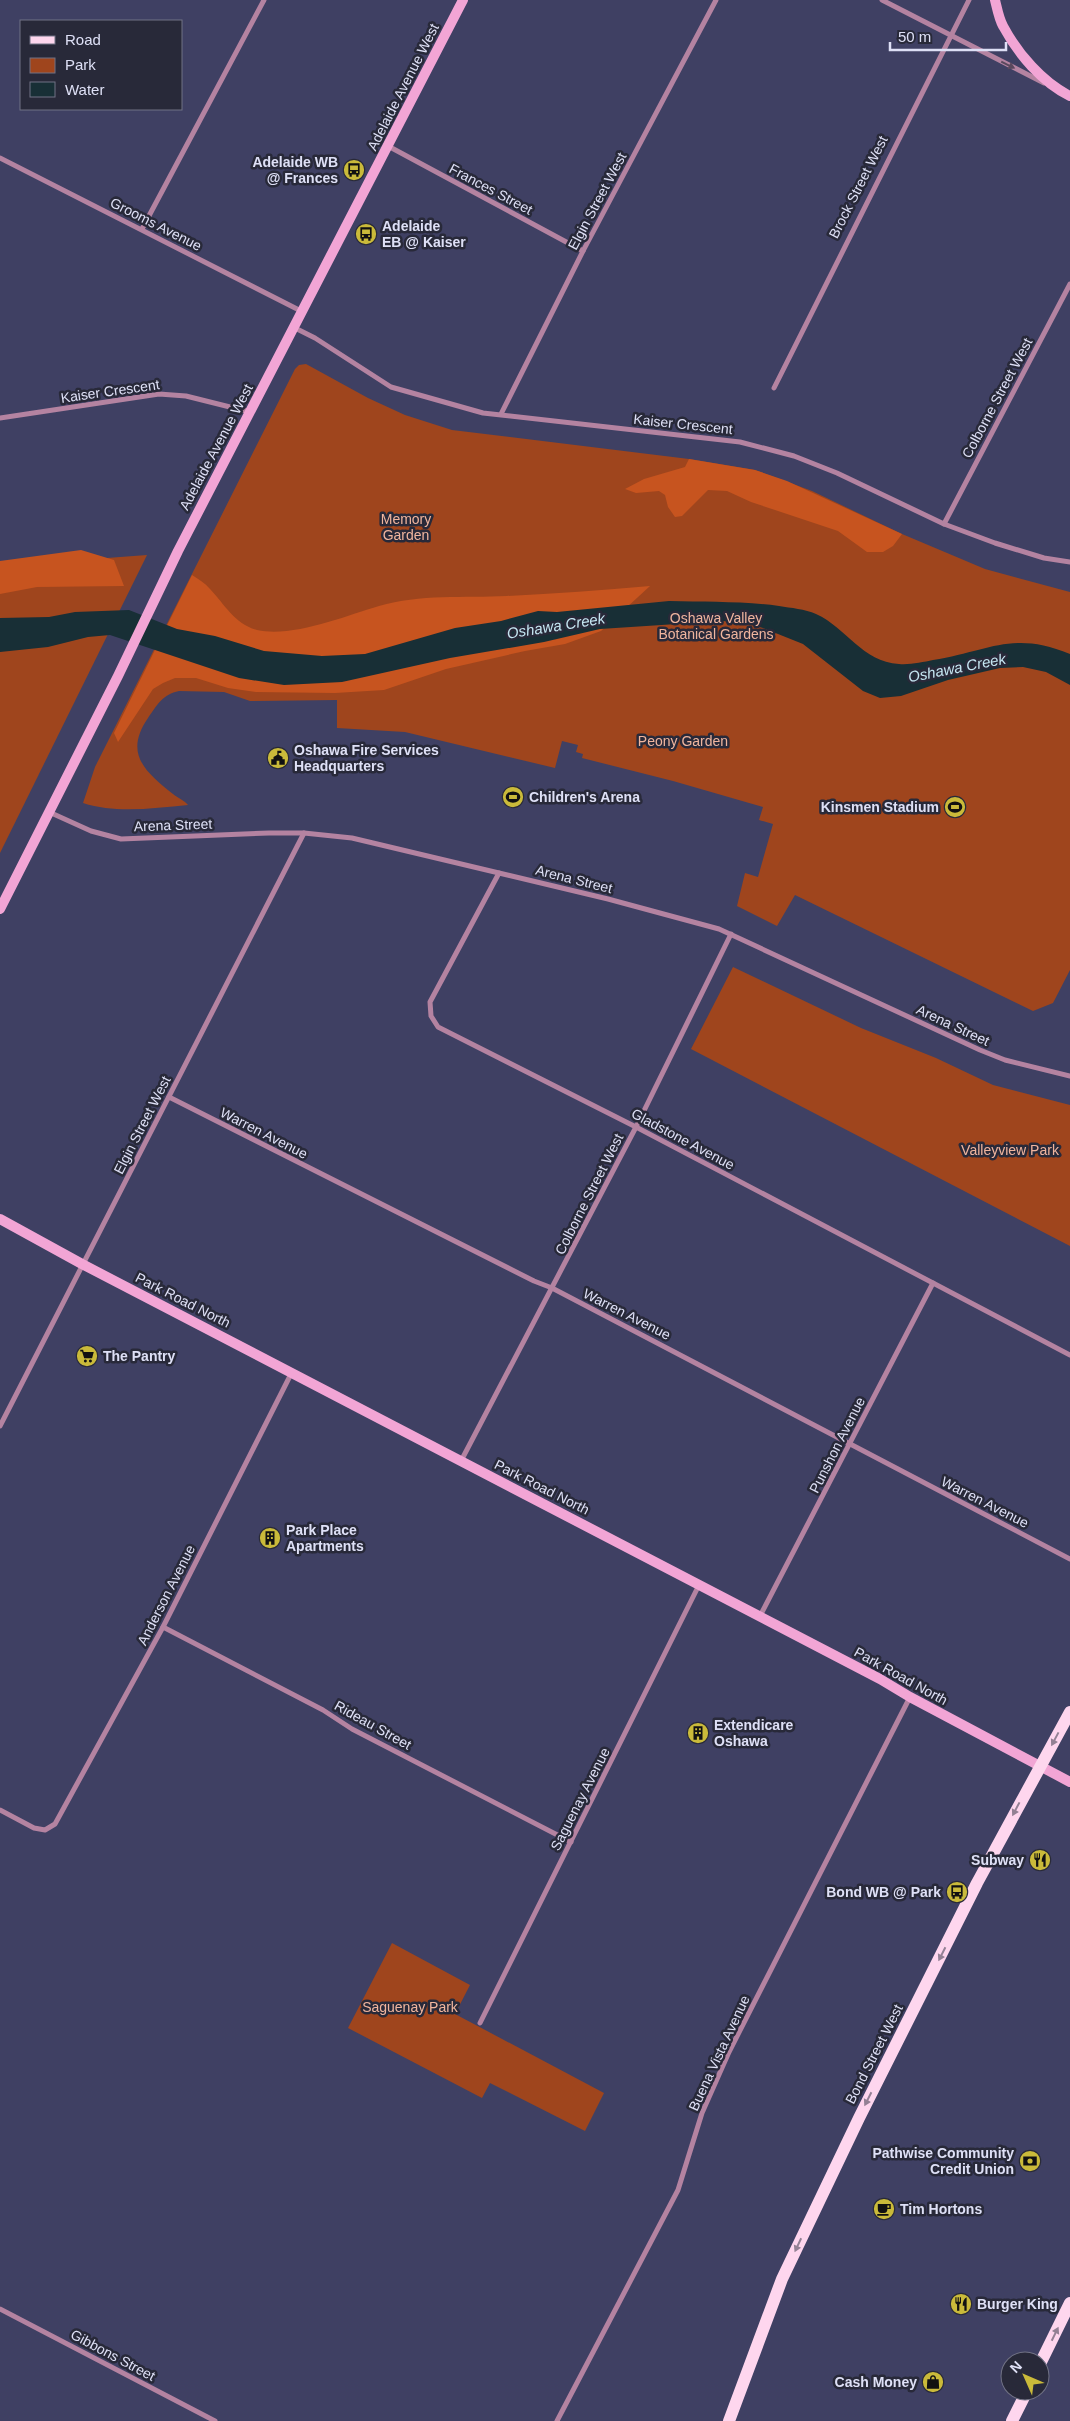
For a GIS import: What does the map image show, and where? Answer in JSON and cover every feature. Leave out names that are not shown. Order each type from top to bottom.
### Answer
[{"type":"main road","name":"Adelaide Avenue West","points":[[0,910],[118,676],[178,551],[463,0]]},
{"type":"main road","points":[[995,0],[1002,25],[1022,54],[1054,87],[1070,96]]},
{"type":"main road","name":"Park Road North","points":[[0,1219],[82,1264],[880,1679],[910,1697],[1070,1782]]},
{"type":"main road","name":"Bond Street West","points":[[730,2421],[782,2279],[811,2218],[977,1883],[1070,1712]]},
{"type":"main road","points":[[1046,2351],[1070,2303]]},
{"type":"main road","points":[[1012,2421],[1022,2401]]},
{"type":"street","points":[[142,229],[264,0]]},
{"type":"street","name":"Elgin Street West","points":[[501,414],[716,0]]},
{"type":"street","points":[[882,0],[949,36],[1054,87]]},
{"type":"street","name":"Brock Street West","points":[[774,388],[949,36],[969,0]]},
{"type":"street","name":"Frances Street","points":[[388,146],[584,251]]},
{"type":"street","name":"Grooms Avenue","points":[[0,158],[301,311]]},
{"type":"street","name":"Colborne Street West","points":[[944,524],[1070,284]]},
{"type":"street","name":"Kaiser Crescent","points":[[293,327],[315,338],[391,387],[483,413],[740,442],[794,456],[837,473],[944,524],[1044,558],[1070,562]]},
{"type":"street","name":"Kaiser Crescent","points":[[0,418],[159,394],[186,396],[251,412]]},
{"type":"street","name":"Arena Street","points":[[49,812],[91,831],[121,838],[304,833],[352,838],[499,872],[686,919],[731,934],[980,1050],[1005,1060],[1070,1076]]},
{"type":"street","name":"Elgin Street West","points":[[0,1426],[304,833]]},
{"type":"street","name":"Gladstone Avenue","points":[[499,872],[430,1002],[431,1016],[438,1027],[636,1127],[1070,1355]]},
{"type":"street","name":"Colborne Street West","points":[[461,1460],[636,1127],[731,934]]},
{"type":"street","name":"Warren Avenue","points":[[169,1098],[534,1281],[552,1288],[1070,1559]]},
{"type":"street","name":"Punshon Avenue","points":[[760,1616],[933,1283]]},
{"type":"street","name":"Anderson Avenue","points":[[0,1810],[34,1828],[45,1830],[55,1824],[164,1628],[292,1372]]},
{"type":"street","name":"Saguenay Avenue","points":[[480,2023],[699,1585]]},
{"type":"street","name":"Rideau Street","points":[[164,1628],[323,1710],[352,1729],[571,1842]]},
{"type":"street","name":"Buena Vista Avenue","points":[[557,2421],[678,2190],[702,2113],[729,2052],[910,1697]]},
{"type":"street","name":"Gibbons Street","points":[[0,2309],[215,2421]]},
{"type":"green space","name":"Oshawa Valley Botanical Gardens","points":[[306,364],[368,398],[405,415],[452,430],[689,459],[755,470],[812,491],[902,534],[985,569],[1070,592],[1070,970],[1053,1003],[1033,1011],[795,895],[777,926],[737,906],[745,873],[758,877],[773,824],[759,820],[763,807],[673,781],[582,758],[583,754],[576,752],[578,745],[562,741],[555,768],[405,732],[337,728],[337,700],[250,701],[224,692],[179,691],[165,697],[151,713],[141,730],[138,751],[146,769],[153,777],[188,805],[148,809],[122,809],[83,803],[95,767],[295,369],[299,365]]},
{"type":"green space","points":[[147,555],[0,853],[0,566]]},
{"type":"green space","name":"Valleyview Park","points":[[733,967],[861,1028],[936,1058],[993,1085],[1070,1105],[1070,1246],[691,1049]]},
{"type":"green space","name":"Saguenay Park","points":[[392,1943],[470,1985],[455,2014],[604,2093],[585,2131],[490,2083],[482,2098],[348,2028]]},
{"type":"shaded area","points":[[689,459],[755,470],[787,481],[902,534],[893,546],[883,552],[867,552],[838,531],[751,502],[727,491],[708,490],[682,516],[675,517],[668,507],[665,495],[659,491],[636,493],[625,489],[644,479],[685,467]]},
{"type":"shaded area","points":[[81,550],[114,560],[124,586],[37,587],[0,594],[0,561]]},
{"type":"shaded area","points":[[192,575],[208,587],[236,619],[257,630],[271,632],[302,629],[379,606],[410,600],[442,597],[491,597],[650,586],[601,631],[565,644],[446,669],[384,690],[335,693],[256,692],[228,688],[196,678],[175,678],[153,689],[118,742],[114,733]]},
{"type":"water","name":"Oshawa Creek","points":[[669,601],[751,603],[807,611],[827,620],[875,657],[886,662],[899,664],[925,662],[1016,643],[1050,647],[1070,654],[1070,685],[1046,672],[1023,667],[1000,668],[948,680],[901,696],[880,698],[863,691],[803,644],[763,628],[744,623],[723,621],[600,629],[544,642],[450,658],[342,682],[284,685],[239,678],[110,635],[88,637],[48,647],[0,652],[0,618],[49,617],[75,612],[129,610],[177,629],[215,636],[264,651],[322,656],[365,654],[455,628],[501,621],[538,611],[557,612]]},
{"type":"place","name":"Adelaide WB @ Frances","points":[[354,170]]},
{"type":"place","name":"Adelaide EB @ Kaiser","points":[[366,234]]},
{"type":"place","name":"Oshawa Fire Services Headquarters","points":[[278,758]]},
{"type":"place","name":"Children's Arena","points":[[513,797]]},
{"type":"place","name":"Kinsmen Stadium","points":[[955,807]]},
{"type":"place","name":"The Pantry","points":[[87,1356]]},
{"type":"place","name":"Park Place Apartments","points":[[270,1538]]},
{"type":"place","name":"Extendicare Oshawa","points":[[698,1733]]},
{"type":"place","name":"Subway","points":[[1040,1860]]},
{"type":"place","name":"Bond WB @ Park","points":[[957,1892]]},
{"type":"place","name":"Pathwise Community Credit Union","points":[[1030,2161]]},
{"type":"place","name":"Tim Hortons","points":[[884,2209]]},
{"type":"place","name":"Burger King","points":[[961,2304]]},
{"type":"place","name":"Cash Money","points":[[933,2382]]},
{"type":"park label","name":"Memory Garden","points":[[406,528]]},
{"type":"park label","name":"Peony Garden","points":[[683,741]]}]
